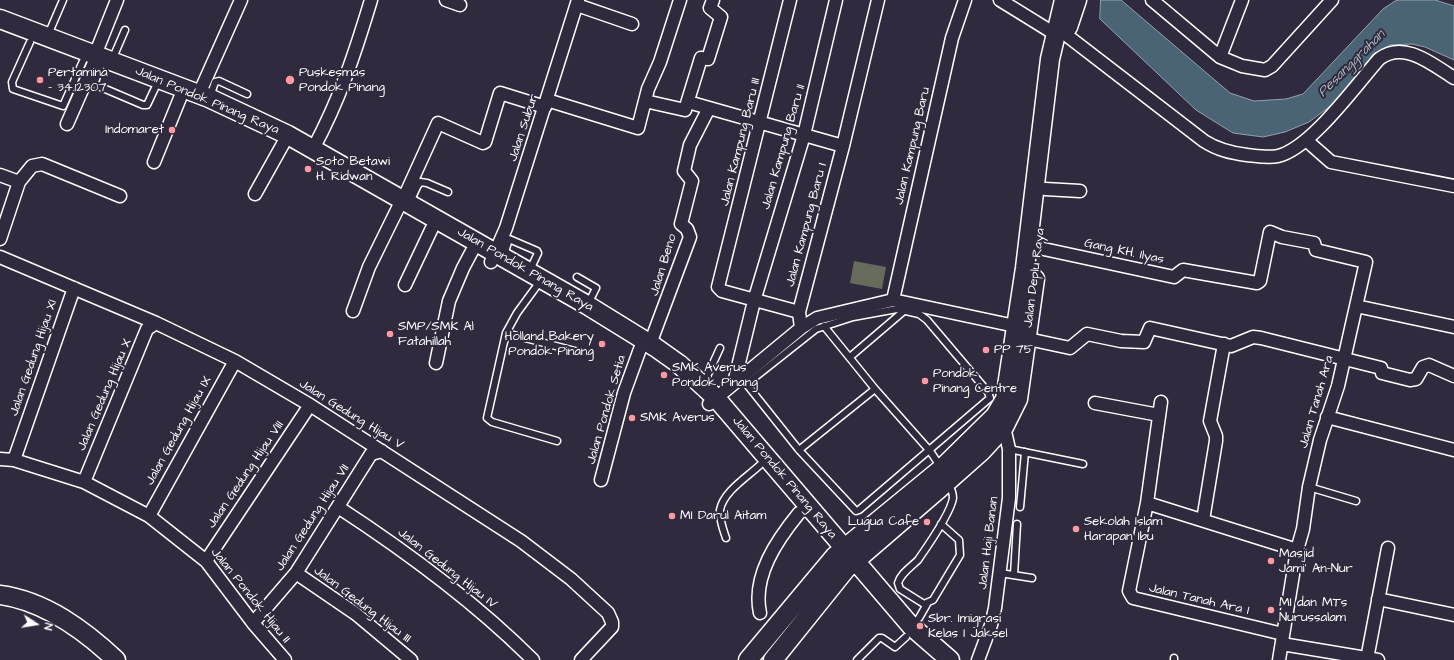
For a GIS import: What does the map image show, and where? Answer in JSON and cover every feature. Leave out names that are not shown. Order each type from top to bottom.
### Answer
[{"type":"main road","name":"Jalan Deplu Raya","points":[[845,559],[944,476],[999,421],[1022,332],[1060,34],[1069,4]]},
{"type":"main road","name":"Jalan Pondok Pinang Raya","points":[[0,19],[48,37],[96,62],[155,88],[196,99]]},
{"type":"main road","name":"Jalan Pondok Pinang Raya","points":[[0,30],[30,42],[96,62],[196,99],[286,139],[404,204],[649,349],[703,384],[712,401],[760,465],[799,513],[845,559]]},
{"type":"main road","name":"Jalan Deplu Raya","points":[[1031,269],[1039,248],[1044,189],[1059,62],[1060,34]]},
{"type":"main road","name":"Jalan Pondok Pinang Raya","points":[[404,204],[432,228],[472,251],[497,258]]},
{"type":"main road","name":"Jalan Pondok Pinang Raya","points":[[532,279],[587,305],[649,349],[673,372],[712,401],[845,559],[933,660]]},
{"type":"main road","points":[[748,660],[845,559]]},
{"type":"main road","points":[[773,660],[845,559]]},
{"type":"main road","points":[[0,595],[18,598],[45,608],[98,643],[116,660]]},
{"type":"main road","name":"Jalan Pondok Pinang Raya","points":[[909,631],[950,660]]},
{"type":"street","points":[[67,124],[96,62],[117,0]]},
{"type":"street","points":[[154,162],[196,99],[241,0]]},
{"type":"street","points":[[311,153],[340,97],[371,0]]},
{"type":"street","points":[[446,0],[460,5]]},
{"type":"street","points":[[353,311],[369,267],[404,204],[438,123],[483,143],[485,142],[500,93],[546,103],[637,129],[645,101],[660,62],[680,0]]},
{"type":"street","points":[[645,101],[683,111],[688,102],[701,58],[708,58],[721,17],[710,8],[713,0]]},
{"type":"street","name":"Jalan Kampung Baru III","points":[[754,301],[720,289],[718,285],[790,0]]},
{"type":"street","name":"Jalan Kampung Baru II","points":[[754,301],[804,135],[836,0]]},
{"type":"street","name":"Jalan Kampung Baru I","points":[[799,312],[843,146],[878,0]]},
{"type":"street","name":"Jalan Kampung Baru","points":[[891,305],[952,38],[965,0]]},
{"type":"street","points":[[1000,0],[1060,34],[1214,147],[1230,153],[1255,156],[1277,156],[1291,150],[1306,140],[1379,59],[1385,55],[1401,51],[1425,59],[1454,78]]},
{"type":"street","points":[[1152,0],[1220,57],[1242,66],[1265,70],[1272,66],[1332,0]]},
{"type":"street","points":[[1220,57],[1242,0]]},
{"type":"street","points":[[577,3],[632,24]]},
{"type":"street","name":"Jalan Subur","points":[[497,258],[577,3]]},
{"type":"street","points":[[688,102],[843,146]]},
{"type":"street","name":"Jalan Beno","points":[[649,349],[690,237],[687,229],[681,224],[692,182],[684,171],[690,145],[709,108]]},
{"type":"street","points":[[255,194],[286,139]]},
{"type":"street","points":[[1306,140],[1332,162],[1454,186]]},
{"type":"street","points":[[0,239],[19,182],[32,166],[42,164],[120,196]]},
{"type":"street","points":[[0,175],[19,182]]},
{"type":"street","points":[[1044,189],[1080,191]]},
{"type":"street","points":[[405,285],[432,228]]},
{"type":"street","name":"Gang KH. Ilyas","points":[[1039,248],[1174,277],[1183,270],[1257,283],[1260,281],[1270,232],[1282,237],[1314,243],[1316,250],[1366,262]]},
{"type":"street","points":[[436,363],[449,301],[472,251]]},
{"type":"street","name":"Jalan Gedung Hijau V","points":[[0,257],[156,323],[235,361],[310,405],[521,541],[571,579],[608,613],[612,622],[612,627],[581,660]]},
{"type":"street","name":"Jalan Tanah Ara","points":[[1279,660],[1297,550],[1303,529],[1309,487],[1320,440],[1338,386],[1366,262]]},
{"type":"street","name":"Jalan Gedung Hijau XI","points":[[14,460],[74,288]]},
{"type":"street","points":[[734,383],[754,301],[799,312],[800,328]]},
{"type":"street","points":[[712,401],[800,328],[817,318],[891,305],[1022,332],[1070,348],[1087,334],[1121,341],[1142,342],[1145,341],[1150,328],[1235,345],[1255,337],[1381,368],[1382,373],[1410,380],[1416,379],[1423,367],[1428,365],[1454,376]]},
{"type":"street","points":[[1356,306],[1454,327]]},
{"type":"street","name":"Jalan Gedung Hijau X","points":[[84,482],[147,328],[156,323]]},
{"type":"street","points":[[1203,520],[1216,441],[1216,436],[1210,421],[1224,344]]},
{"type":"street","name":"Jalan Pondok Setia","points":[[601,480],[626,389],[649,349]]},
{"type":"street","name":"Jalan Gedung Hijau IX","points":[[149,516],[235,361]]},
{"type":"street","points":[[1161,402],[1147,503],[1297,550]]},
{"type":"street","points":[[1095,403],[1159,415]]},
{"type":"street","name":"Jalan Gedung Hijau VIII","points":[[206,560],[310,405]]},
{"type":"street","points":[[1328,417],[1454,450]]},
{"type":"street","name":"Jalan Haji Banan","points":[[978,660],[991,625],[1000,573],[1009,498],[1009,449],[999,421]]},
{"type":"street","name":"Jalan Gedung Hijau VII","points":[[253,623],[296,573],[371,454],[382,451]]},
{"type":"street","name":"Jalan Pondok Hijau II","points":[[0,459],[14,460],[84,482],[149,516],[206,560],[253,623],[285,660]]},
{"type":"street","name":"Jalan Tanah Ara I","points":[[1147,503],[1129,591],[1133,598],[1283,639],[1374,660]]},
{"type":"street","name":"Jalan Gedung Hijau IV","points":[[338,507],[409,555],[453,588],[489,618],[533,660]]},
{"type":"street","points":[[760,613],[758,605],[760,588],[769,559],[776,544],[799,513]]},
{"type":"street","points":[[1374,660],[1378,599],[1388,548]]},
{"type":"street","name":"Jalan Gedung Hijau III","points":[[296,573],[356,614],[411,660]]},
{"type":"street","points":[[1378,599],[1454,615]]},
{"type":"lane","points":[[48,37],[63,0]]},
{"type":"lane","points":[[30,42],[12,82],[13,89],[60,106],[65,105],[96,62],[125,30]]},
{"type":"lane","points":[[196,99],[215,82],[219,81],[247,94]]},
{"type":"lane","points":[[404,204],[420,182],[427,183],[448,192]]},
{"type":"lane","points":[[577,277],[596,288],[587,305]]},
{"type":"lane","points":[[532,279],[517,313],[506,333],[487,418],[492,422],[557,441]]},
{"type":"lane","points":[[891,305],[905,310],[919,314],[927,320],[990,395],[989,400],[930,451],[856,511],[799,450],[748,386],[748,382],[816,329],[891,305]]},
{"type":"lane","points":[[850,358],[905,310]]},
{"type":"lane","points":[[824,326],[875,389],[938,461],[953,497],[941,524],[917,560],[900,578],[898,583],[900,589],[927,604]]},
{"type":"lane","points":[[506,333],[575,351]]},
{"type":"lane","points":[[703,384],[720,348]]},
{"type":"lane","points":[[799,450],[875,389]]},
{"type":"lane","points":[[1009,449],[1083,464]]},
{"type":"lane","points":[[1020,507],[1025,452]]},
{"type":"lane","points":[[726,538],[720,518],[720,510],[724,499],[760,465]]},
{"type":"lane","points":[[1309,487],[1356,502]]},
{"type":"lane","points":[[857,660],[879,638],[882,638],[895,647],[919,618],[927,604],[932,600],[960,555],[959,540],[941,524]]},
{"type":"lane","points":[[1014,575],[1017,524]]},
{"type":"lane","points":[[1000,573],[1032,578]]},
{"type":"green space","points":[[854,261],[886,267],[882,289],[850,283]]},
{"type":"water","name":"Pesanggrahan","points":[[1101,0],[1121,0],[1230,93],[1254,101],[1286,99],[1303,94],[1383,9],[1399,0],[1435,0],[1454,6],[1454,60],[1425,47],[1412,44],[1390,45],[1373,54],[1341,98],[1309,122],[1285,132],[1263,137],[1233,133],[1196,110],[1100,19]]},
{"type":"place","name":"Pertamina - 34.12307","points":[[40,80]]},
{"type":"place","name":"Puskesmas Pondok Pinang","points":[[290,80]]},
{"type":"place","name":"Indomaret","points":[[172,130]]},
{"type":"place","name":"Soto Betawi H. Ridwan","points":[[308,169]]},
{"type":"place","name":"SMP/SMK Al Fatahillah","points":[[390,334]]},
{"type":"place","name":"Holland Bakery Pondok Pinang","points":[[602,344]]},
{"type":"place","name":"PP 75","points":[[986,350]]},
{"type":"place","name":"SMK Averus Pondok Pinang","points":[[664,375]]},
{"type":"place","name":"Pondok Pinang Centre","points":[[925,381]]},
{"type":"place","name":"SMK Averus","points":[[632,418]]},
{"type":"place","name":"MI Darul Aitam","points":[[672,516]]},
{"type":"place","name":"Lugua Cafe","points":[[927,522]]},
{"type":"place","name":"Sekolah Islam Harapan Ibu","points":[[1076,529]]},
{"type":"place","name":"Masjid Jami' An-Nur","points":[[1271,561]]},
{"type":"place","name":"MI dan MTs Nurussalam","points":[[1271,610]]},
{"type":"place","name":"Sbr. Imigrasi Kelas I Jaksel","points":[[920,626]]}]
